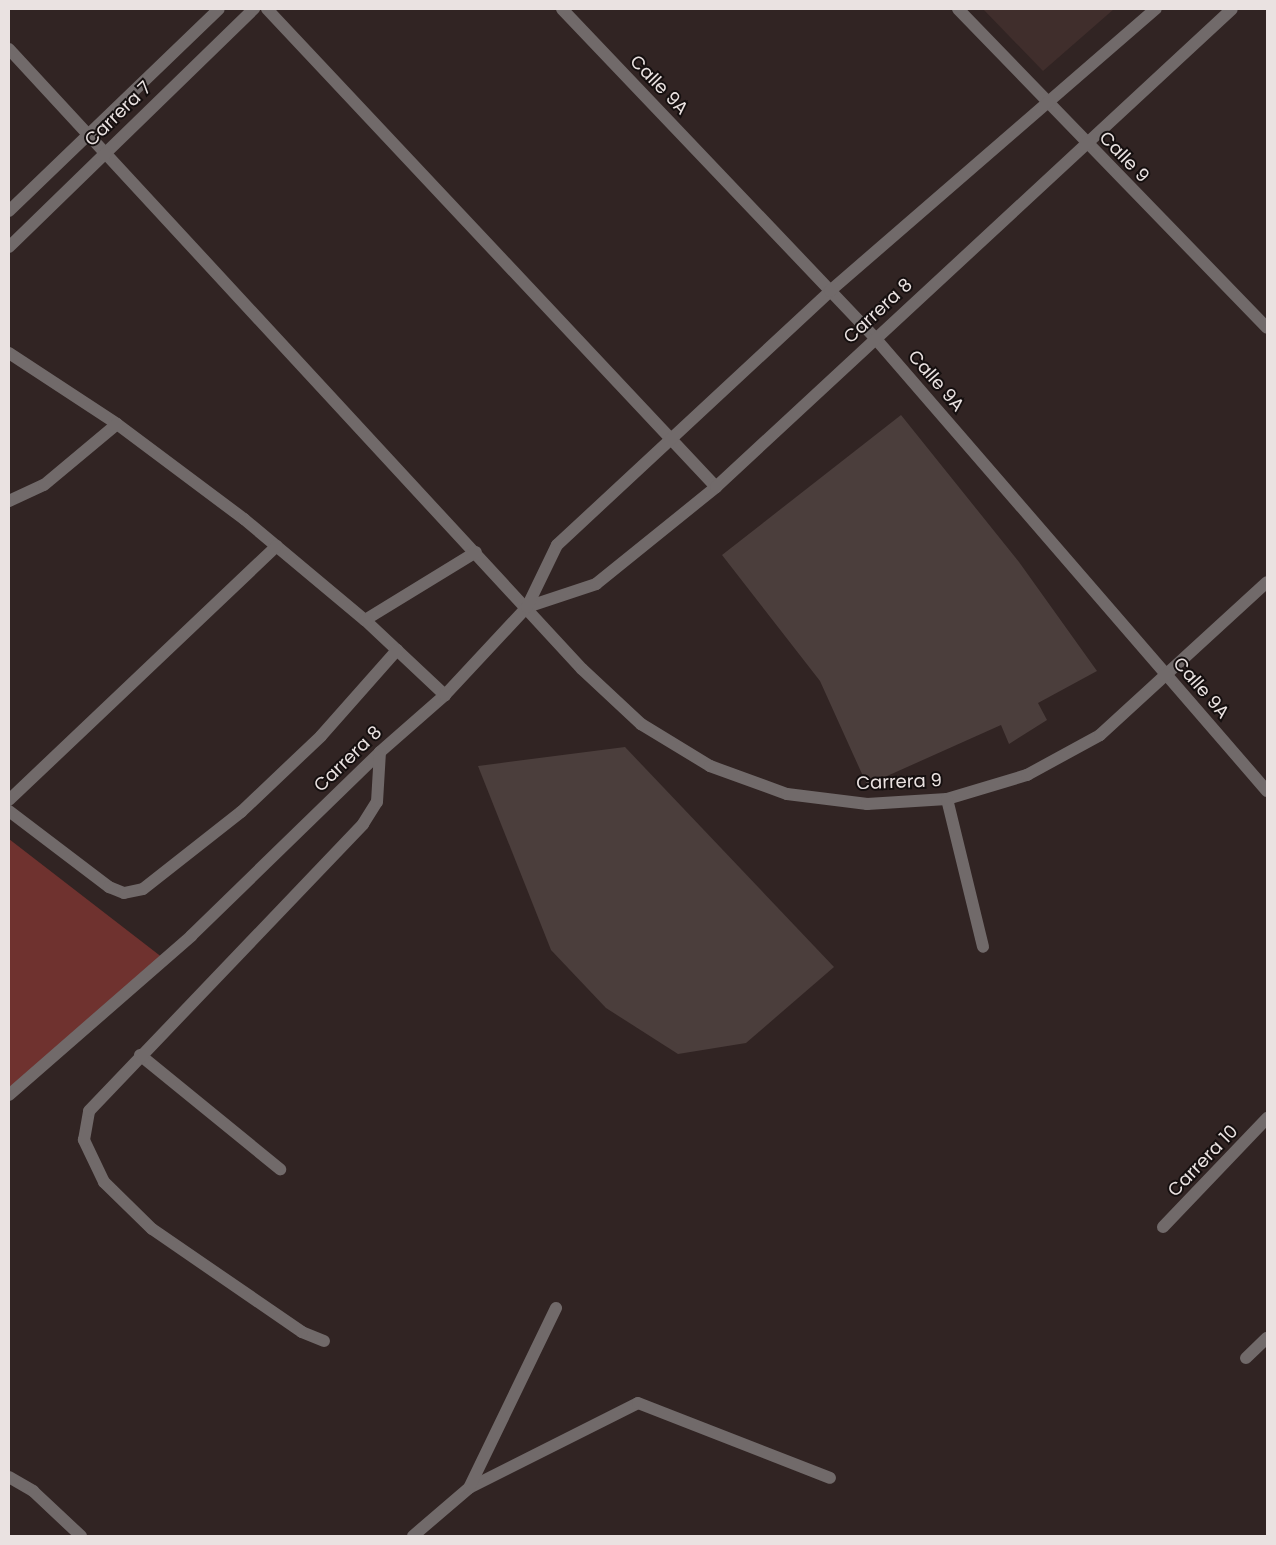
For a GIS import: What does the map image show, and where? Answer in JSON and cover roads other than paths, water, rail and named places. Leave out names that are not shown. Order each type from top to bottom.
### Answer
[{"type":"street","name":"Carrera 7","points":[[9,211],[87,133],[219,9]]},
{"type":"street","name":"Carrera 7","points":[[9,247],[104,152],[254,9]]},
{"type":"street","points":[[267,9],[716,487]]},
{"type":"street","name":"Calle 9A","points":[[562,9],[875,338],[1267,791]]},
{"type":"street","name":"Calle 9","points":[[958,9],[1267,328]]},
{"type":"street","name":"Carrera 8","points":[[9,1096],[191,936],[380,752],[445,695],[527,607],[557,545],[672,441],[830,291],[1156,9]]},
{"type":"street","name":"Carrera 8","points":[[527,607],[596,584],[716,487],[1084,141],[1232,9]]},
{"type":"street","name":"Carrera 9","points":[[9,49],[527,607],[582,669],[641,724],[710,766],[787,794],[867,804],[947,799],[1027,775],[1100,735],[1267,582]]},
{"type":"street","points":[[9,353],[117,424],[277,546],[365,620],[445,695]]},
{"type":"street","points":[[9,501],[44,485],[117,424]]},
{"type":"street","points":[[9,800],[277,546]]},
{"type":"street","points":[[365,620],[476,552]]},
{"type":"street","points":[[9,812],[109,887],[124,893],[143,890],[240,812],[314,742],[397,650]]},
{"type":"street","points":[[324,1341],[302,1332],[152,1229],[104,1182],[84,1140],[89,1111],[140,1055],[363,824],[377,802],[380,752]]},
{"type":"street","points":[[947,799],[983,946]]},
{"type":"street","points":[[140,1055],[280,1169]]},
{"type":"street","name":"Carrera 10","points":[[1163,1227],[1267,1118]]},
{"type":"street","points":[[469,1488],[556,1308]]},
{"type":"street","points":[[1246,1358],[1267,1338]]},
{"type":"street","points":[[414,1536],[469,1488],[638,1403],[830,1478]]},
{"type":"street","points":[[9,1477],[33,1491],[81,1536]]}]
